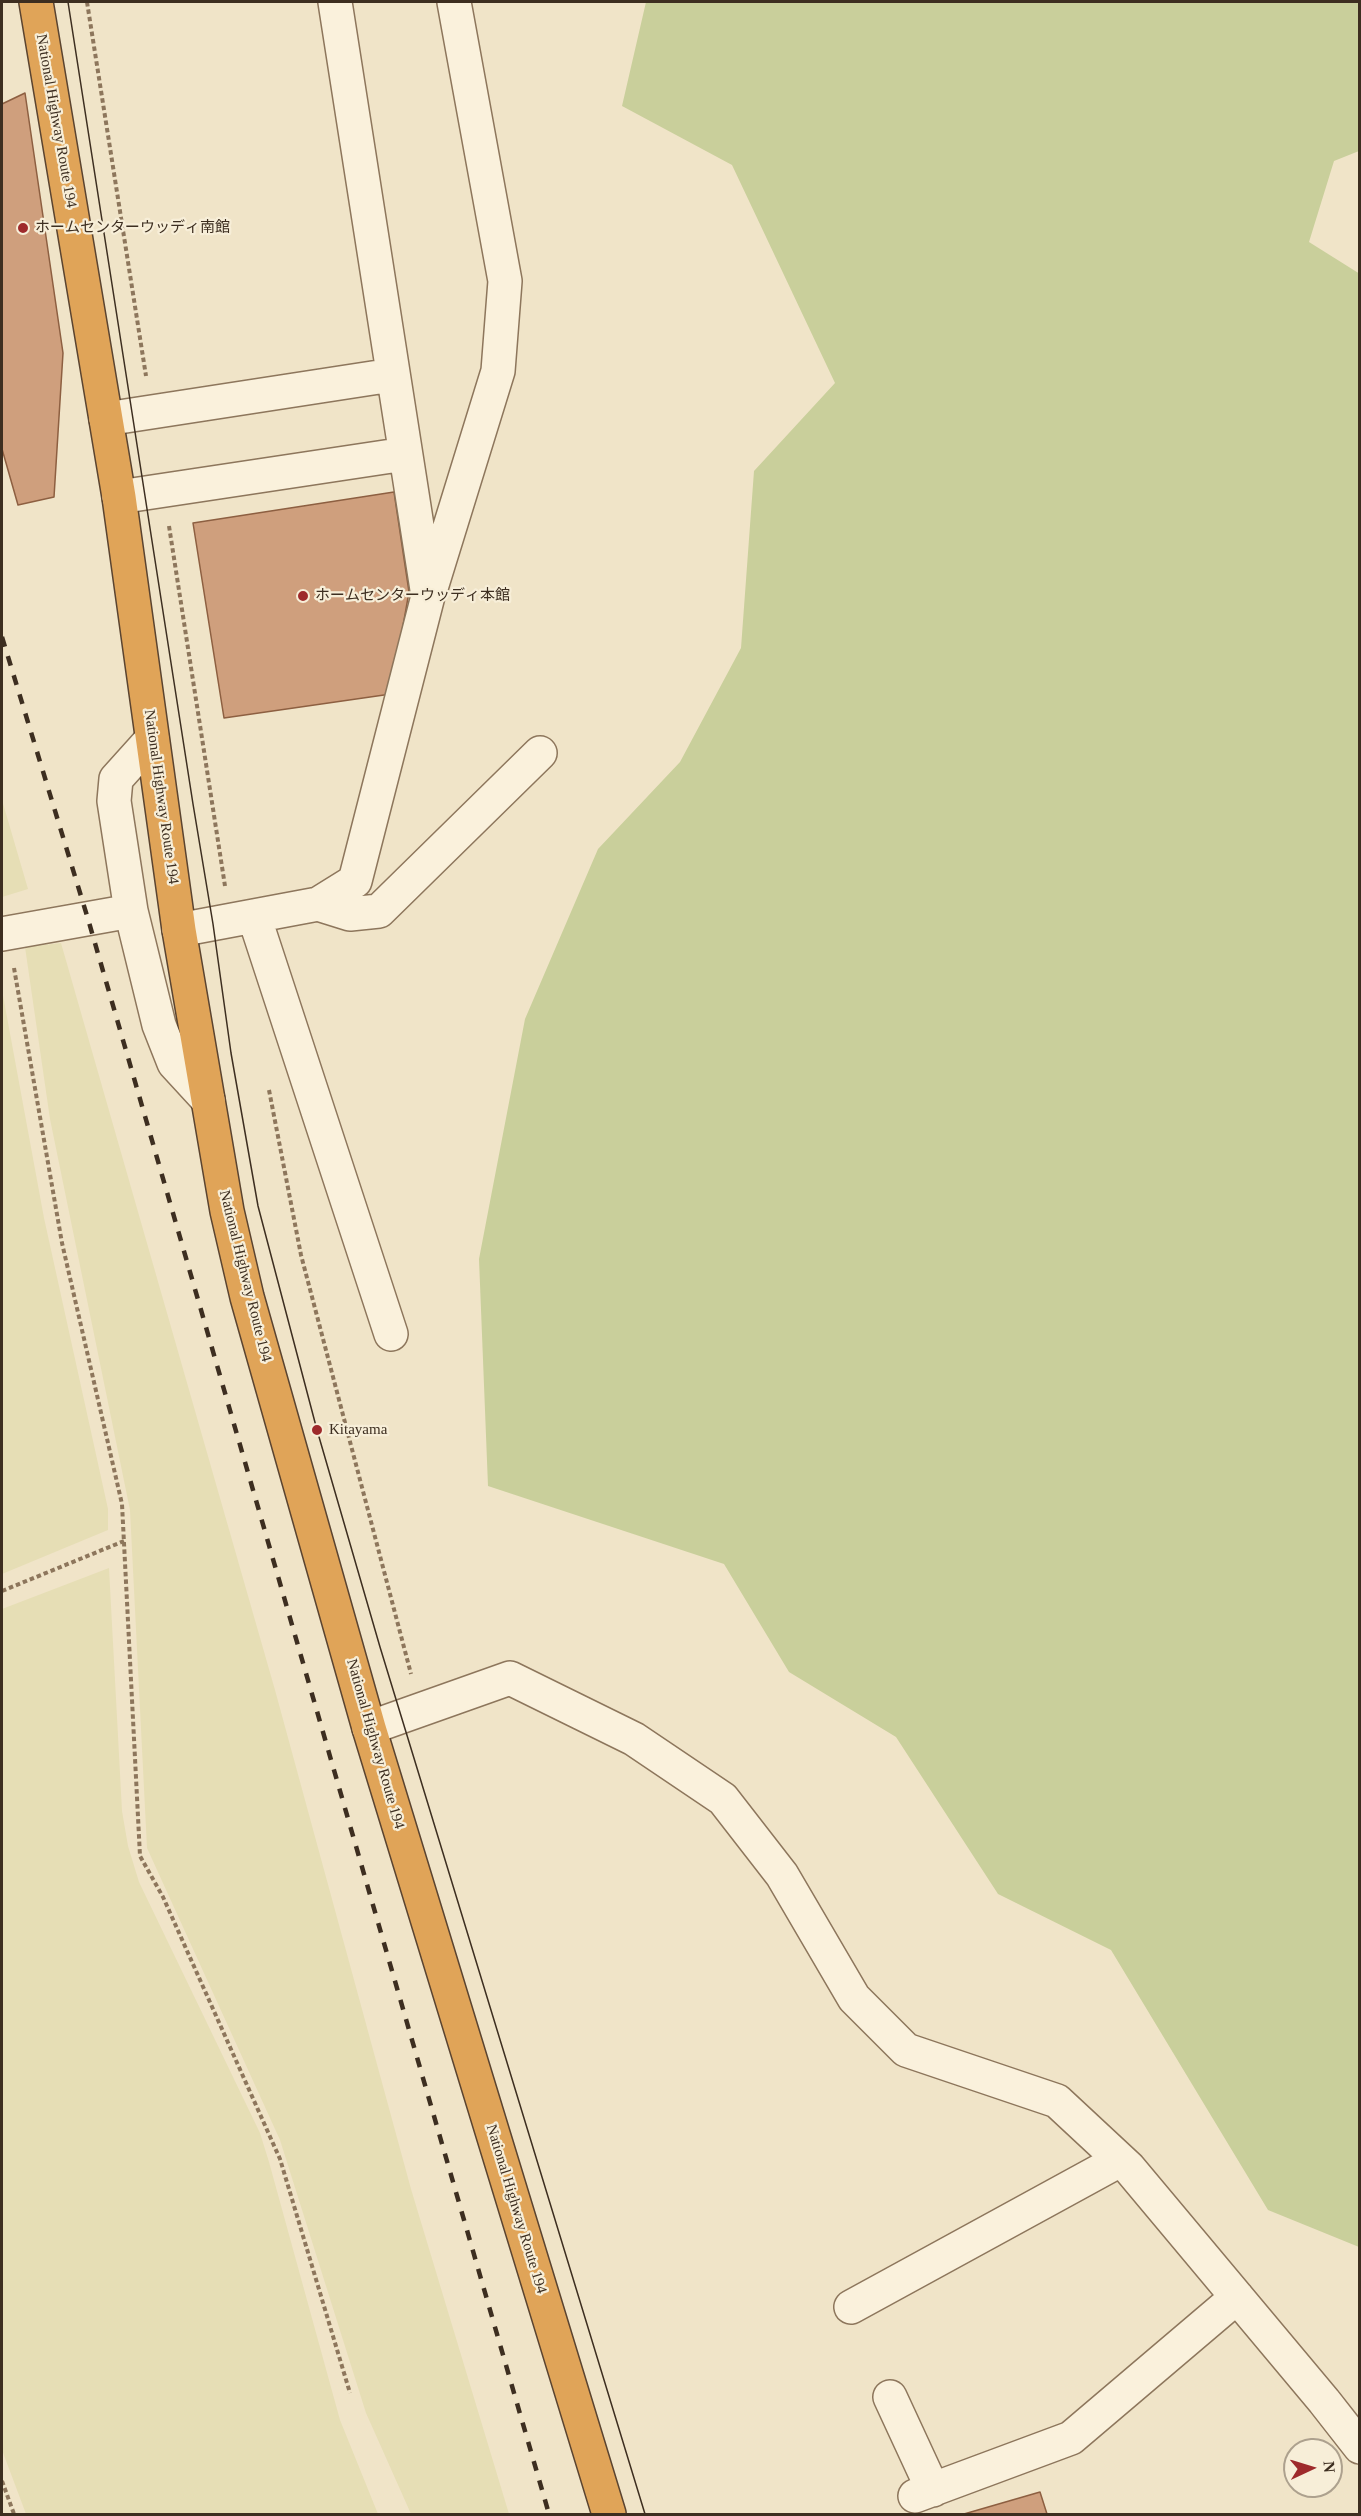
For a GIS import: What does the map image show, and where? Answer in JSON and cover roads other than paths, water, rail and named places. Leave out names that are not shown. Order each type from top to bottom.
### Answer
[{"type":"highway","name":"National Highway Route 194","points":[[36,2],[119,497],[179,930],[227,1211],[247,1297],[369,1728],[609,2514]]},
{"type":"street","points":[[335,2],[428,596]]},
{"type":"street","points":[[179,930],[318,904],[355,880],[428,596],[498,370],[505,281],[454,2]]},
{"type":"street","points":[[106,419],[393,375]]},
{"type":"street","points":[[119,497],[405,454]]},
{"type":"street","points":[[153,739],[116,779],[114,801],[131,911],[159,1025],[174,1063],[208,1100]]},
{"type":"street","points":[[318,904],[350,914],[379,911],[540,753]]},
{"type":"street","points":[[5,934],[131,911]]},
{"type":"street","points":[[254,916],[391,1334]]},
{"type":"street","points":[[369,1728],[510,1678],[634,1739],[723,1799],[782,1875],[854,1998],[906,2050],[1057,2101],[1120,2160],[1237,2297],[1359,2447]]},
{"type":"street","points":[[851,2307],[1120,2160]]},
{"type":"street","points":[[890,2397],[924,2493],[1071,2438],[1237,2297]]},
{"type":"tram line","points":[[68,2],[213,924],[231,1053],[258,1206],[317,1430],[380,1647],[645,2514]]},
{"type":"railway","points":[[2,637],[88,919],[549,2514]]},
{"type":"place","name":"ホームセンターウッディ南館","points":[[23,228]]},
{"type":"place","name":"ホームセンターウッディ本館","points":[[303,596]]},
{"type":"place","name":"Kitayama","points":[[317,1430]]}]
